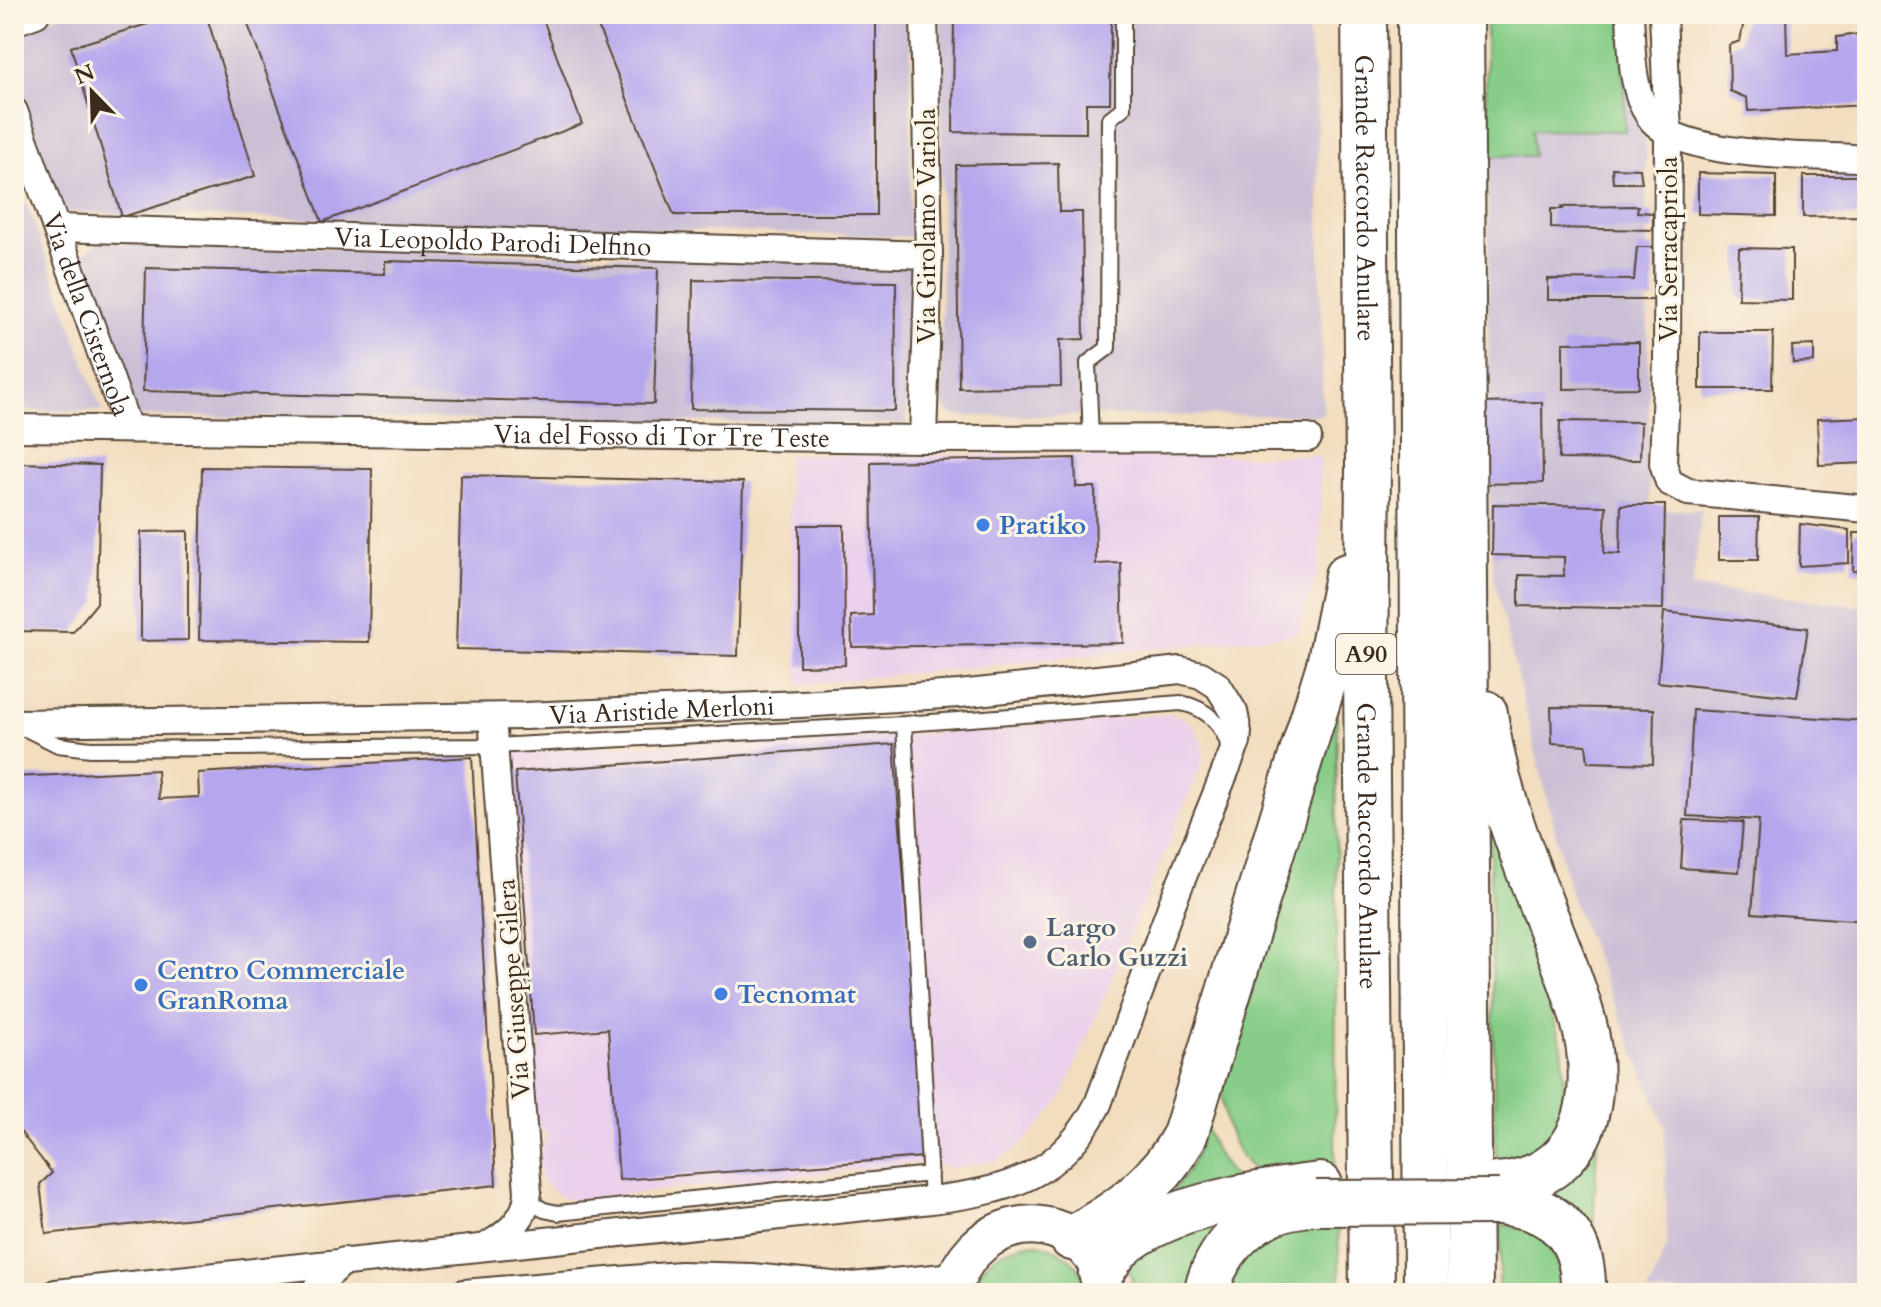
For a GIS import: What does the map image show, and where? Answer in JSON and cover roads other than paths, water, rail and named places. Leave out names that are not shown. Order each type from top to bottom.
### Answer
[{"type":"highway","name":"Grande Raccordo Anulare","points":[[1364,14],[1372,1293]]},
{"type":"highway","name":"Grande Raccordo Anulare","points":[[1420,14],[1426,1293]]},
{"type":"highway","points":[[1461,14],[1470,1293]]},
{"type":"highway","points":[[1072,1238],[1117,1213],[1151,1183],[1174,1155],[1193,1115],[1329,665],[1368,468]]},
{"type":"highway","points":[[1104,1283],[1111,1256],[1127,1242],[1173,1217],[1226,1201],[1318,1194],[1498,1193],[1552,1168],[1567,1155],[1580,1133],[1587,1115],[1591,1073],[1583,1020],[1514,828],[1495,765],[1485,716],[1483,618],[1464,526]]},
{"type":"highway","points":[[1498,1193],[1550,1215],[1567,1232],[1579,1255],[1583,1293]]},
{"type":"highway","points":[[1206,1293],[1216,1264],[1237,1235],[1280,1209],[1318,1194]]},
{"type":"main road","points":[[842,1293],[954,1288],[963,1262],[973,1249],[998,1232],[1028,1225],[1044,1226],[1072,1238],[1089,1252],[1104,1283]]},
{"type":"street","points":[[14,22],[36,14]]},
{"type":"street","name":"Via Girolamo Variola","points":[[923,439],[929,255],[924,14]]},
{"type":"street","points":[[1630,14],[1637,83],[1659,125],[1704,144],[1767,154],[1867,159]]},
{"type":"street","name":"Via Serracapriola","points":[[1663,14],[1659,125],[1667,360],[1663,457],[1669,482],[1682,491],[1695,493],[1867,509]]},
{"type":"street","name":"Via della Cisternola","points":[[14,111],[128,428]]},
{"type":"street","name":"Via Leopoldo Parodi Delfino","points":[[57,228],[929,255]]},
{"type":"street","name":"Via del Fosso di Tor Tre Teste","points":[[14,428],[923,439],[1308,438]]},
{"type":"street","name":"Via Aristide Merloni","points":[[15,723],[492,717],[850,701],[959,694],[1180,670],[1211,679],[1229,703],[1238,732],[1230,762],[1172,904],[1102,1094],[1080,1134],[1063,1153],[1044,1169],[1020,1182],[980,1193],[931,1187],[703,1210],[489,1245],[56,1293]]},
{"type":"street","name":"Via Giuseppe Gilera","points":[[492,717],[528,1201]]},
{"type":"street","points":[[489,1245],[514,1226],[523,1215],[528,1201]]},
{"type":"street","points":[[313,1293],[344,1261]]},
{"type":"street","points":[[220,1275],[241,1293]]},
{"type":"street","points":[[464,1293],[680,1275],[752,1277],[885,1290]]},
{"type":"lane","points":[[1091,439],[1088,363],[1108,348],[1109,119],[1123,108],[1123,14]]},
{"type":"lane","name":"Via Aristide Merloni","points":[[15,723],[58,745],[91,749],[495,746],[904,724],[1181,703],[1197,708],[1217,723],[1226,737],[1230,762]]},
{"type":"lane","points":[[904,724],[931,1187]]},
{"type":"lane","points":[[528,1201],[544,1210],[558,1213],[703,1210]]},
{"type":"place","name":"Pratiko","points":[[983,525]]},
{"type":"place","name":"Largo Carlo Guzzi","points":[[1030,942]]},
{"type":"place","name":"Centro Commerciale GranRoma","points":[[141,985]]},
{"type":"place","name":"Tecnomat","points":[[721,994]]}]
